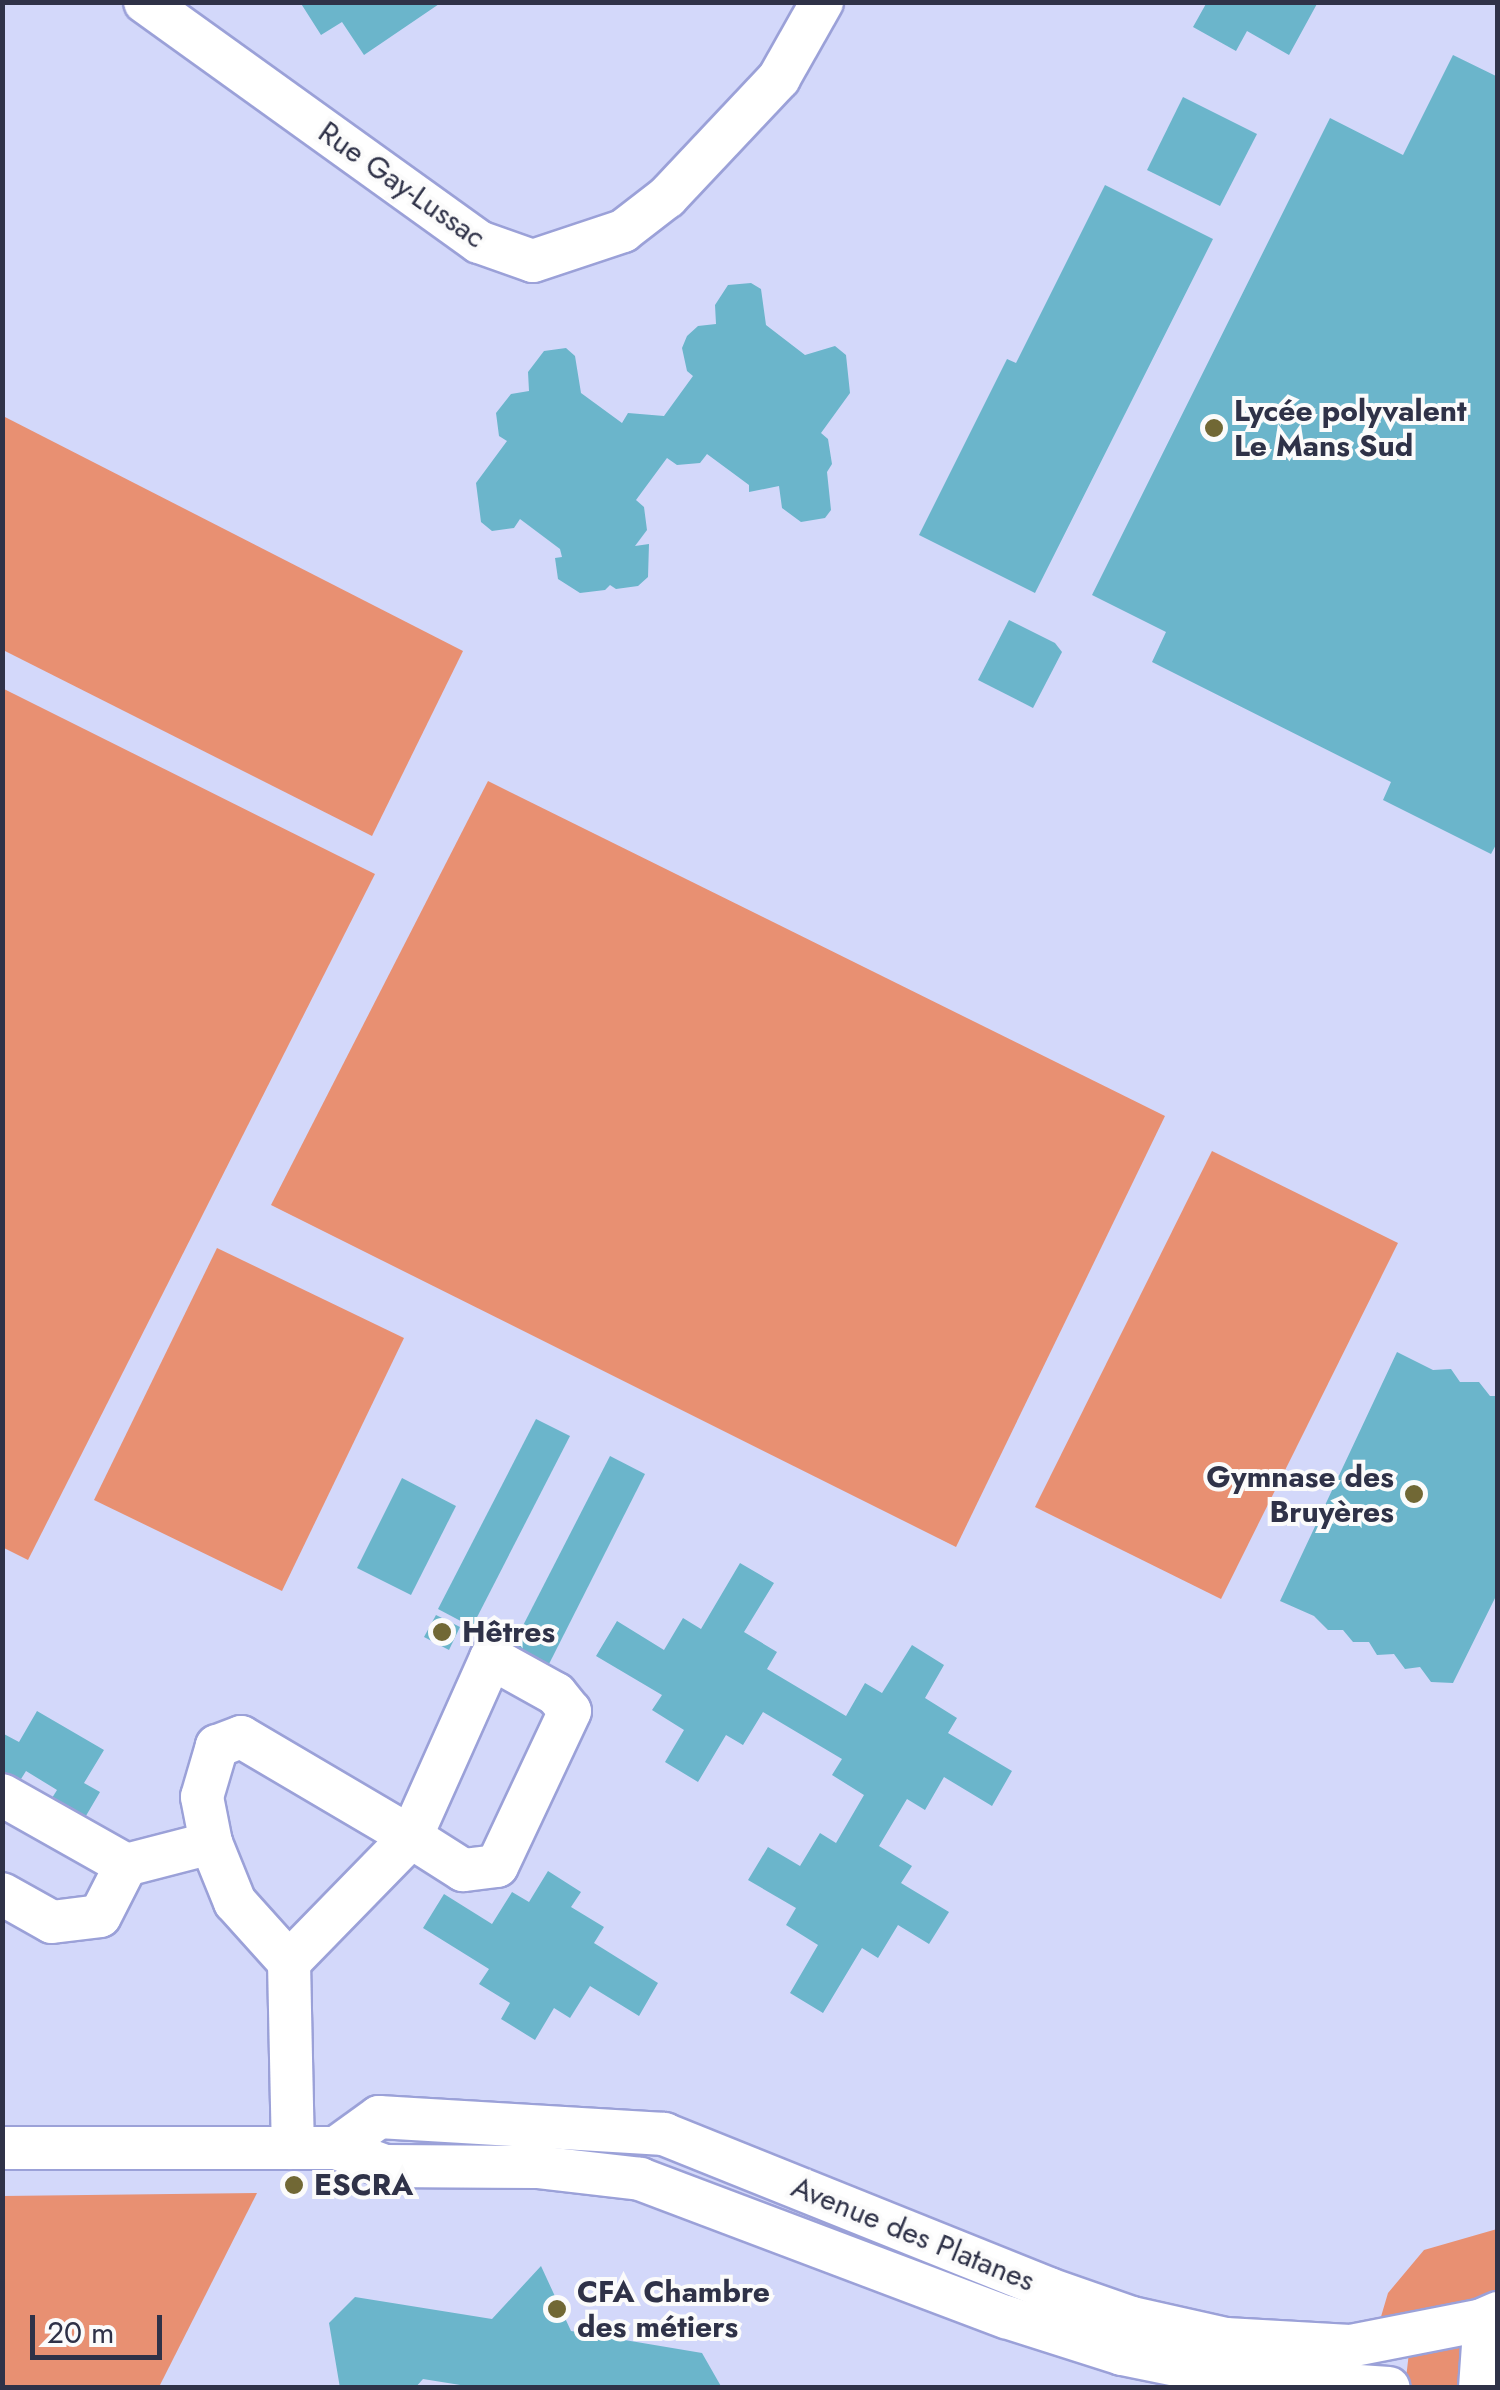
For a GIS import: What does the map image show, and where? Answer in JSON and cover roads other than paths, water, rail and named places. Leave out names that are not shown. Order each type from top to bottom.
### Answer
[{"type":"street","name":"Rue Gay-Lussac","points":[[145,2],[479,242],[533,261],[623,231],[667,197],[779,78],[822,2]]},
{"type":"street","points":[[288,1962],[411,1837],[490,1658],[556,1694],[570,1711],[498,1866],[463,1870],[411,1837],[241,1737],[216,1746],[202,1798],[211,1842],[235,1902],[288,1962],[293,2148]]},
{"type":"street","points":[[2,1794],[126,1865],[211,1842]]},
{"type":"street","points":[[2,1894],[52,1922],[100,1916],[126,1865]]},
{"type":"street","name":"Avenue des Platanes","points":[[336,2148],[378,2117],[664,2134],[1049,2289],[1132,2318],[1226,2339],[1350,2346],[1498,2315]]},
{"type":"street","name":"Avenue des Platanes","points":[[2,2148],[336,2148],[385,2166],[537,2167],[640,2179],[1006,2317],[1122,2354],[1240,2378],[1389,2388]]},
{"type":"street","points":[[1480,2388],[1483,2345],[1498,2315]]},
{"type":"place","name":"Lycée polyvalent Le Mans Sud","points":[[1214,428]]},
{"type":"place","name":"Gymnase des Bruyères","points":[[1414,1494]]},
{"type":"place","name":"Hêtres","points":[[442,1632]]},
{"type":"place","name":"ESCRA","points":[[294,2185]]},
{"type":"place","name":"CFA Chambre des métiers","points":[[557,2309]]}]
